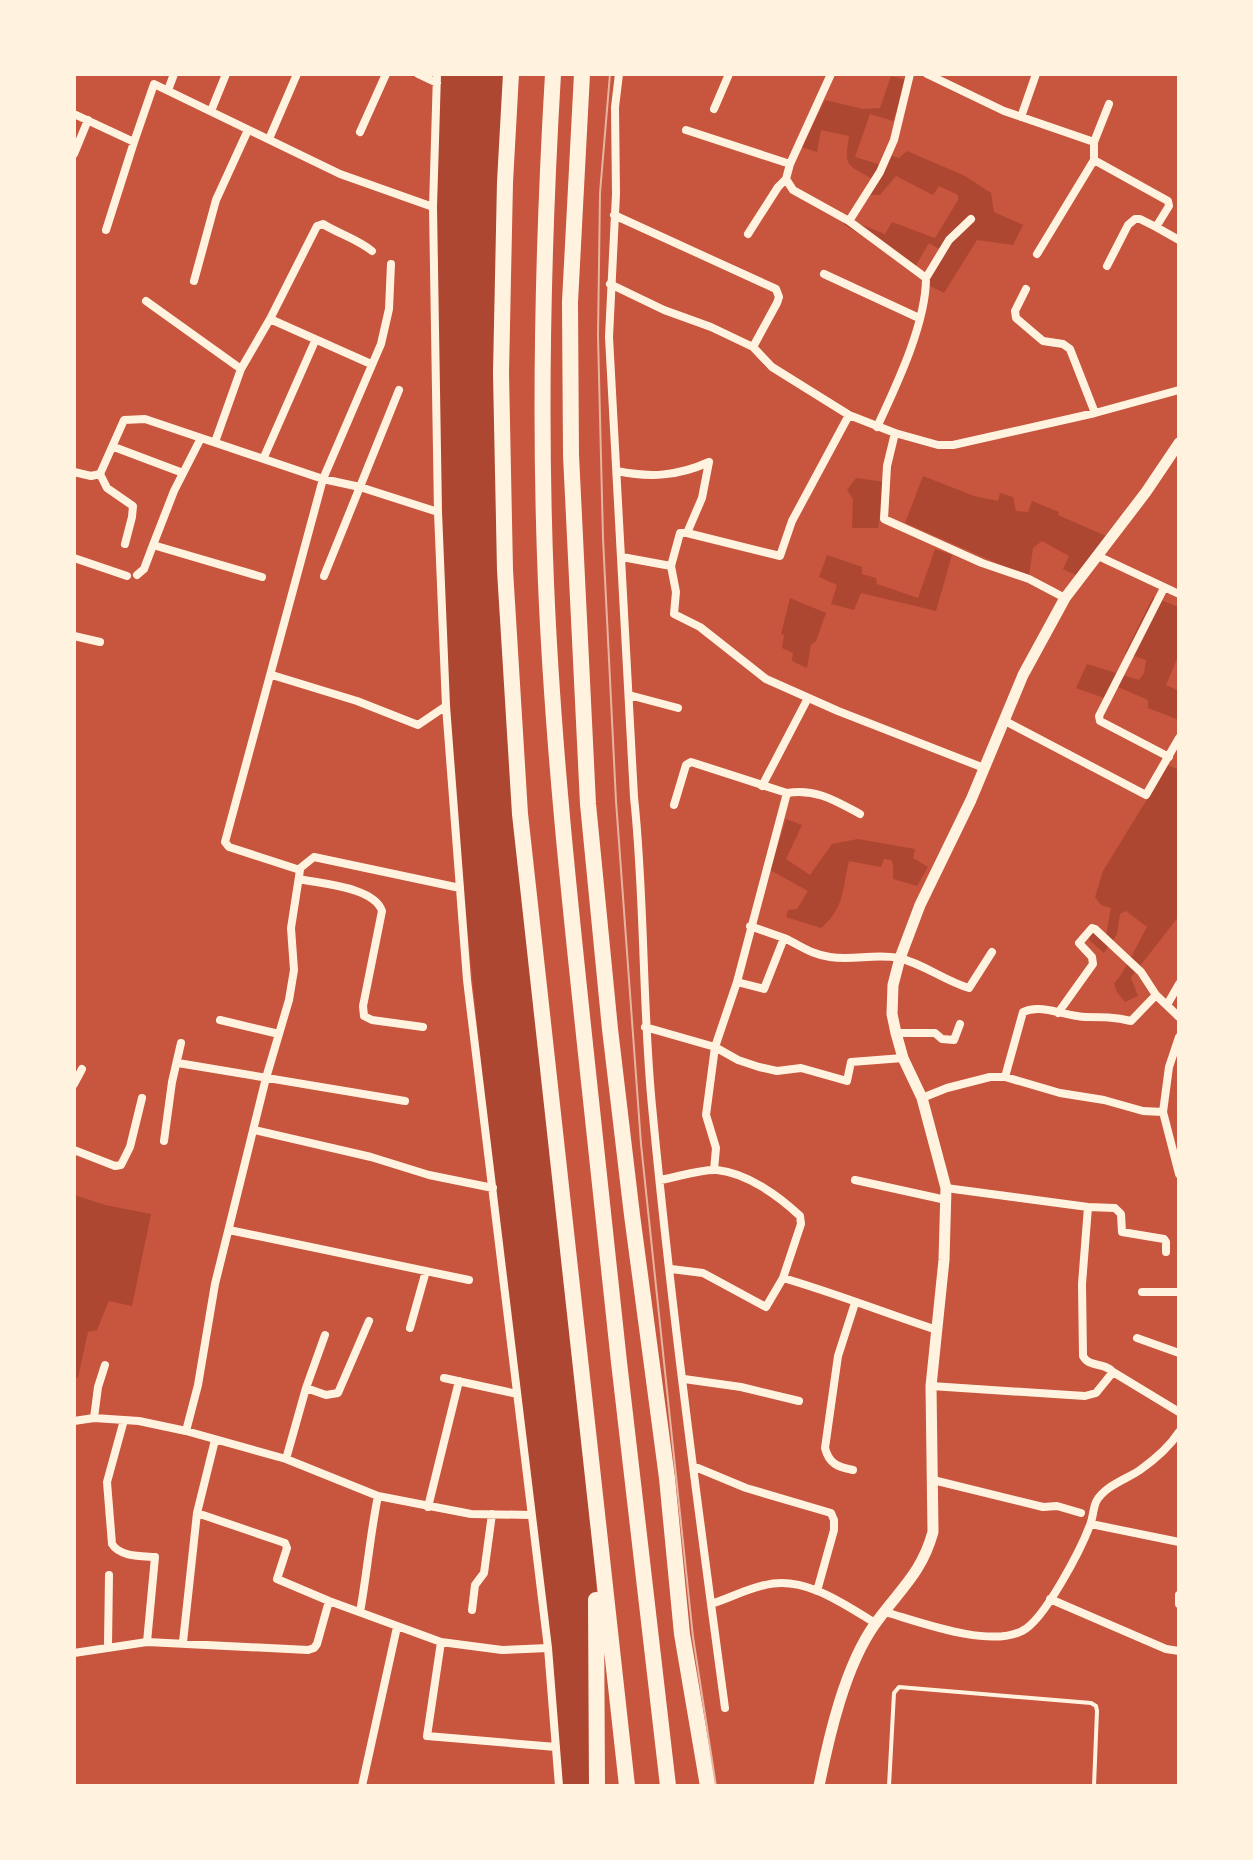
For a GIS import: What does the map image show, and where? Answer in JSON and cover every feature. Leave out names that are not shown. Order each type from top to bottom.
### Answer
[{"type":"highway","points":[[511,74],[501,373],[505,570],[520,814],[627,1786]]},
{"type":"highway","points":[[553,74],[547,173],[543,378],[546,584],[560,811],[630,1479],[668,1786]]},
{"type":"highway","points":[[582,74],[570,302],[571,455],[588,804],[610,1029],[667,1478],[682,1634],[708,1786]]},
{"type":"highway","points":[[596,1521],[597,1786]]},
{"type":"street","points":[[145,74],[154,84],[340,174],[433,207]]},
{"type":"street","points":[[168,90],[174,74]]},
{"type":"street","points":[[211,111],[226,74]]},
{"type":"street","points":[[269,139],[297,74]]},
{"type":"street","points":[[360,132],[386,74]]},
{"type":"street","points":[[418,74],[437,78],[433,207],[438,512],[446,706],[467,980],[548,1648],[559,1786]]},
{"type":"street","points":[[619,74],[615,107],[609,337],[639,847],[645,1027],[693,1466],[725,1708]]},
{"type":"street","points":[[714,109],[729,74]]},
{"type":"street","points":[[748,234],[786,179],[831,74]]},
{"type":"street","points":[[849,221],[880,172],[894,140],[910,74]]},
{"type":"street","points":[[927,74],[1021,117],[1094,142]]},
{"type":"street","points":[[1021,117],[1036,74]]},
{"type":"street","points":[[106,230],[154,84]]},
{"type":"street","points":[[1037,254],[1094,160],[1094,142],[1109,104]]},
{"type":"street","points":[[74,114],[134,142]]},
{"type":"street","points":[[74,154],[88,120]]},
{"type":"street","points":[[194,281],[216,200],[248,130]]},
{"type":"street","points":[[686,130],[790,164]]},
{"type":"street","points":[[1094,160],[1168,201],[1169,206],[1156,227]]},
{"type":"street","points":[[786,179],[793,190],[849,221],[926,278]]},
{"type":"street","points":[[614,215],[776,289],[779,297],[777,303],[753,347]]},
{"type":"street","points":[[877,427],[902,374],[919,318],[926,278],[949,240],[971,219]]},
{"type":"street","points":[[1107,266],[1128,225],[1135,219],[1179,240]]},
{"type":"street","points":[[215,442],[241,369],[317,226],[323,224],[359,241],[372,251]]},
{"type":"street","points":[[391,264],[391,285],[381,344],[323,479],[225,842],[229,847],[299,874],[368,894],[379,901],[382,911],[363,1006],[364,1016],[372,1020],[423,1027]]},
{"type":"street","points":[[824,274],[919,318]]},
{"type":"street","points":[[610,284],[753,347],[772,367],[849,415],[877,427],[938,445],[953,445],[1095,413],[1179,390]]},
{"type":"street","points":[[1026,289],[1015,311],[1016,318],[1043,341],[1063,344],[1070,349],[1095,413]]},
{"type":"street","points":[[146,301],[241,369]]},
{"type":"street","points":[[270,319],[371,364]]},
{"type":"street","points":[[264,457],[315,341]]},
{"type":"street","points":[[324,576],[399,390]]},
{"type":"street","points":[[849,415],[792,521],[780,556],[680,533],[671,566],[676,592],[674,614],[700,627],[766,679],[984,768]]},
{"type":"street","points":[[100,474],[114,447],[121,424],[131,418],[145,419],[323,479],[360,487],[438,512]]},
{"type":"street","points":[[895,433],[887,466],[884,519],[982,563],[1029,579],[1065,598]]},
{"type":"street","points":[[137,575],[144,569],[183,473],[201,438]]},
{"type":"street","points":[[819,1786],[840,1702],[875,1623],[908,1584],[927,1553],[933,1532],[931,1386],[946,1194],[922,1098],[903,1058],[892,1014],[893,985],[900,958],[920,905],[984,768],[1023,675],[1065,598],[1179,443]]},
{"type":"street","points":[[114,447],[183,473]]},
{"type":"street","points":[[617,471],[643,476],[675,474],[709,462],[702,498],[687,533]]},
{"type":"street","points":[[74,472],[91,476],[100,474]]},
{"type":"street","points":[[100,474],[107,488],[133,506],[125,544]]},
{"type":"street","points":[[153,545],[262,577]]},
{"type":"street","points":[[1098,556],[1179,594]]},
{"type":"street","points":[[622,557],[671,566]]},
{"type":"street","points":[[74,558],[127,576]]},
{"type":"street","points":[[1164,588],[1099,716],[1100,721],[1169,757]]},
{"type":"street","points":[[74,636],[100,642]]},
{"type":"street","points":[[272,675],[357,701],[418,725],[446,706]]},
{"type":"street","points":[[629,695],[678,708]]},
{"type":"street","points":[[762,786],[808,698]]},
{"type":"street","points":[[1005,721],[1146,795],[1179,738]]},
{"type":"street","points":[[674,805],[688,762],[787,793],[802,790],[823,794],[860,814]]},
{"type":"street","points":[[714,1170],[716,1148],[706,1115],[715,1047],[737,982],[787,793]]},
{"type":"street","points":[[186,1431],[198,1385],[215,1284],[266,1078],[289,1000],[294,970],[291,928],[299,874],[314,857],[460,888]]},
{"type":"street","points":[[750,926],[828,957],[846,959],[877,954],[900,958],[969,988],[992,952]]},
{"type":"street","points":[[1058,1013],[1093,964],[1092,957],[1079,945],[1092,928],[1141,972],[1156,995],[1179,1017]]},
{"type":"street","points":[[737,982],[764,989],[784,938]]},
{"type":"street","points":[[1167,1005],[1179,984]]},
{"type":"street","points":[[1005,1077],[1023,1012],[1035,1009],[1131,1021],[1156,995]]},
{"type":"street","points":[[220,1020],[279,1034]]},
{"type":"street","points":[[896,1033],[935,1033],[942,1039],[954,1040],[960,1024]]},
{"type":"street","points":[[645,1027],[715,1047],[759,1067],[777,1071],[801,1068],[847,1081],[851,1062],[883,1062],[903,1058]]},
{"type":"street","points":[[1179,1037],[1169,1067],[1163,1112],[1179,1174]]},
{"type":"street","points":[[164,1141],[181,1043]]},
{"type":"street","points":[[178,1063],[405,1101]]},
{"type":"street","points":[[74,1084],[82,1069]]},
{"type":"street","points":[[922,1098],[990,1077],[1005,1077],[1060,1093],[1104,1100],[1143,1111],[1163,1112]]},
{"type":"street","points":[[74,1150],[115,1166],[121,1165],[130,1147],[142,1098]]},
{"type":"street","points":[[254,1130],[371,1157],[429,1175],[493,1188]]},
{"type":"street","points":[[660,1180],[714,1170],[737,1175],[754,1183],[800,1216],[801,1224],[783,1278],[768,1306],[763,1307],[703,1273],[671,1269]]},
{"type":"street","points":[[855,1180],[946,1194],[1115,1208],[1121,1214],[1122,1232],[1164,1239],[1166,1252]]},
{"type":"street","points":[[1088,1207],[1082,1284],[1083,1356],[1089,1363],[1110,1368],[1179,1412]]},
{"type":"street","points":[[229,1230],[469,1280]]},
{"type":"street","points":[[410,1328],[426,1271]]},
{"type":"street","points":[[783,1278],[827,1290],[855,1303],[937,1330]]},
{"type":"street","points":[[1142,1292],[1179,1292]]},
{"type":"street","points":[[853,1470],[834,1464],[825,1448],[838,1356],[855,1303]]},
{"type":"street","points":[[306,1388],[326,1395],[338,1393],[369,1321]]},
{"type":"street","points":[[286,1459],[325,1335]]},
{"type":"street","points":[[1137,1338],[1179,1353]]},
{"type":"street","points":[[94,1418],[105,1365]]},
{"type":"street","points":[[931,1386],[1085,1396],[1096,1393],[1113,1372]]},
{"type":"street","points":[[444,1378],[517,1394]]},
{"type":"street","points":[[684,1379],[741,1387],[799,1401]]},
{"type":"street","points":[[428,1507],[459,1381]]},
{"type":"street","points":[[74,1421],[94,1418],[124,1420],[186,1431],[286,1459],[378,1496],[428,1507],[531,1515]]},
{"type":"street","points":[[124,1420],[107,1482],[112,1544],[116,1550],[130,1555],[155,1557],[147,1642]]},
{"type":"street","points":[[885,1612],[983,1636],[1005,1636],[1023,1631],[1036,1621],[1050,1599],[1091,1524],[1096,1501],[1104,1492],[1156,1457],[1179,1432]]},
{"type":"street","points":[[183,1642],[197,1513],[215,1440]]},
{"type":"street","points":[[693,1466],[746,1488],[831,1513],[834,1530],[817,1591]]},
{"type":"street","points":[[933,1480],[1043,1507],[1057,1506],[1081,1513]]},
{"type":"street","points":[[360,1612],[366,1581],[368,1540],[378,1496]]},
{"type":"street","points":[[197,1513],[285,1543],[287,1548],[277,1579],[329,1601],[441,1642],[502,1650],[548,1648]]},
{"type":"street","points":[[472,1610],[475,1585],[484,1573],[492,1514]]},
{"type":"street","points":[[1091,1524],[1179,1542]]},
{"type":"street","points":[[108,1645],[109,1575]]},
{"type":"street","points":[[711,1604],[779,1582],[817,1591],[875,1623]]},
{"type":"street","points":[[1179,1595],[1179,1604]]},
{"type":"street","points":[[1050,1599],[1166,1649],[1179,1651]]},
{"type":"street","points":[[74,1653],[108,1645],[147,1642],[308,1650],[314,1648],[329,1601]]},
{"type":"street","points":[[362,1786],[397,1627]]},
{"type":"street","points":[[441,1642],[427,1736],[556,1747]]},
{"type":"lane","points":[[889,1786],[894,1693],[899,1687],[1091,1703],[1097,1711],[1094,1786]]},
{"type":"shaded area","points":[[437,74],[513,74],[505,570],[520,814],[596,1521],[597,1786],[559,1786],[548,1648],[493,1183],[449,748],[437,480],[434,226]]},
{"type":"shaded area","points":[[891,76],[907,80],[893,121],[870,114],[855,157],[881,165],[886,154],[899,158],[907,151],[965,176],[991,193],[994,212],[1023,225],[1013,245],[977,240],[944,293],[926,284],[941,250],[929,243],[915,267],[843,224],[847,219],[885,234],[892,222],[935,238],[958,195],[939,186],[933,195],[896,176],[880,195],[870,195],[864,192],[871,178],[848,163],[849,136],[821,130],[817,152],[802,147],[825,100],[863,109],[880,108]]},
{"type":"shaded area","points":[[923,476],[974,496],[998,501],[1000,493],[1013,497],[1016,511],[1028,512],[1032,501],[1106,536],[1078,576],[1063,569],[1069,556],[1042,541],[1033,548],[1029,577],[905,523]]},
{"type":"shaded area","points":[[856,478],[885,482],[878,528],[852,528],[853,499],[847,490]]},
{"type":"shaded area","points":[[935,549],[952,555],[936,611],[861,593],[854,610],[831,604],[837,585],[819,577],[827,555],[862,567],[862,574],[876,578],[877,584],[918,598]]},
{"type":"shaded area","points":[[1153,597],[1179,607],[1179,654],[1166,685],[1179,691],[1179,720],[1148,708],[1148,700],[1116,686],[1107,699],[1076,688],[1087,664],[1139,680],[1144,673],[1146,660],[1125,653]]},
{"type":"shaded area","points":[[790,598],[826,613],[816,641],[811,645],[807,668],[792,661],[793,653],[782,648],[784,635],[781,634]]},
{"type":"shaded area","points":[[1168,765],[1179,770],[1179,916],[1131,978],[1138,996],[1125,1002],[1114,983],[1147,927],[1126,911],[1120,914],[1117,934],[1104,953],[1089,940],[1089,931],[1106,935],[1111,908],[1101,905],[1095,897],[1103,871]]},
{"type":"shaded area","points":[[786,819],[802,825],[786,859],[810,875],[832,844],[858,839],[915,849],[913,858],[928,867],[917,886],[893,879],[891,860],[884,859],[881,867],[849,861],[839,905],[829,921],[821,928],[786,917],[788,910],[797,909],[808,891],[770,870]]},
{"type":"shaded area","points":[[74,1195],[151,1214],[132,1306],[109,1301],[97,1330],[88,1332],[78,1378],[74,1376]]},
{"type":"tram line","points":[[610,74],[600,193],[598,336],[603,538],[616,801],[641,1144],[693,1637],[716,1786]]}]
